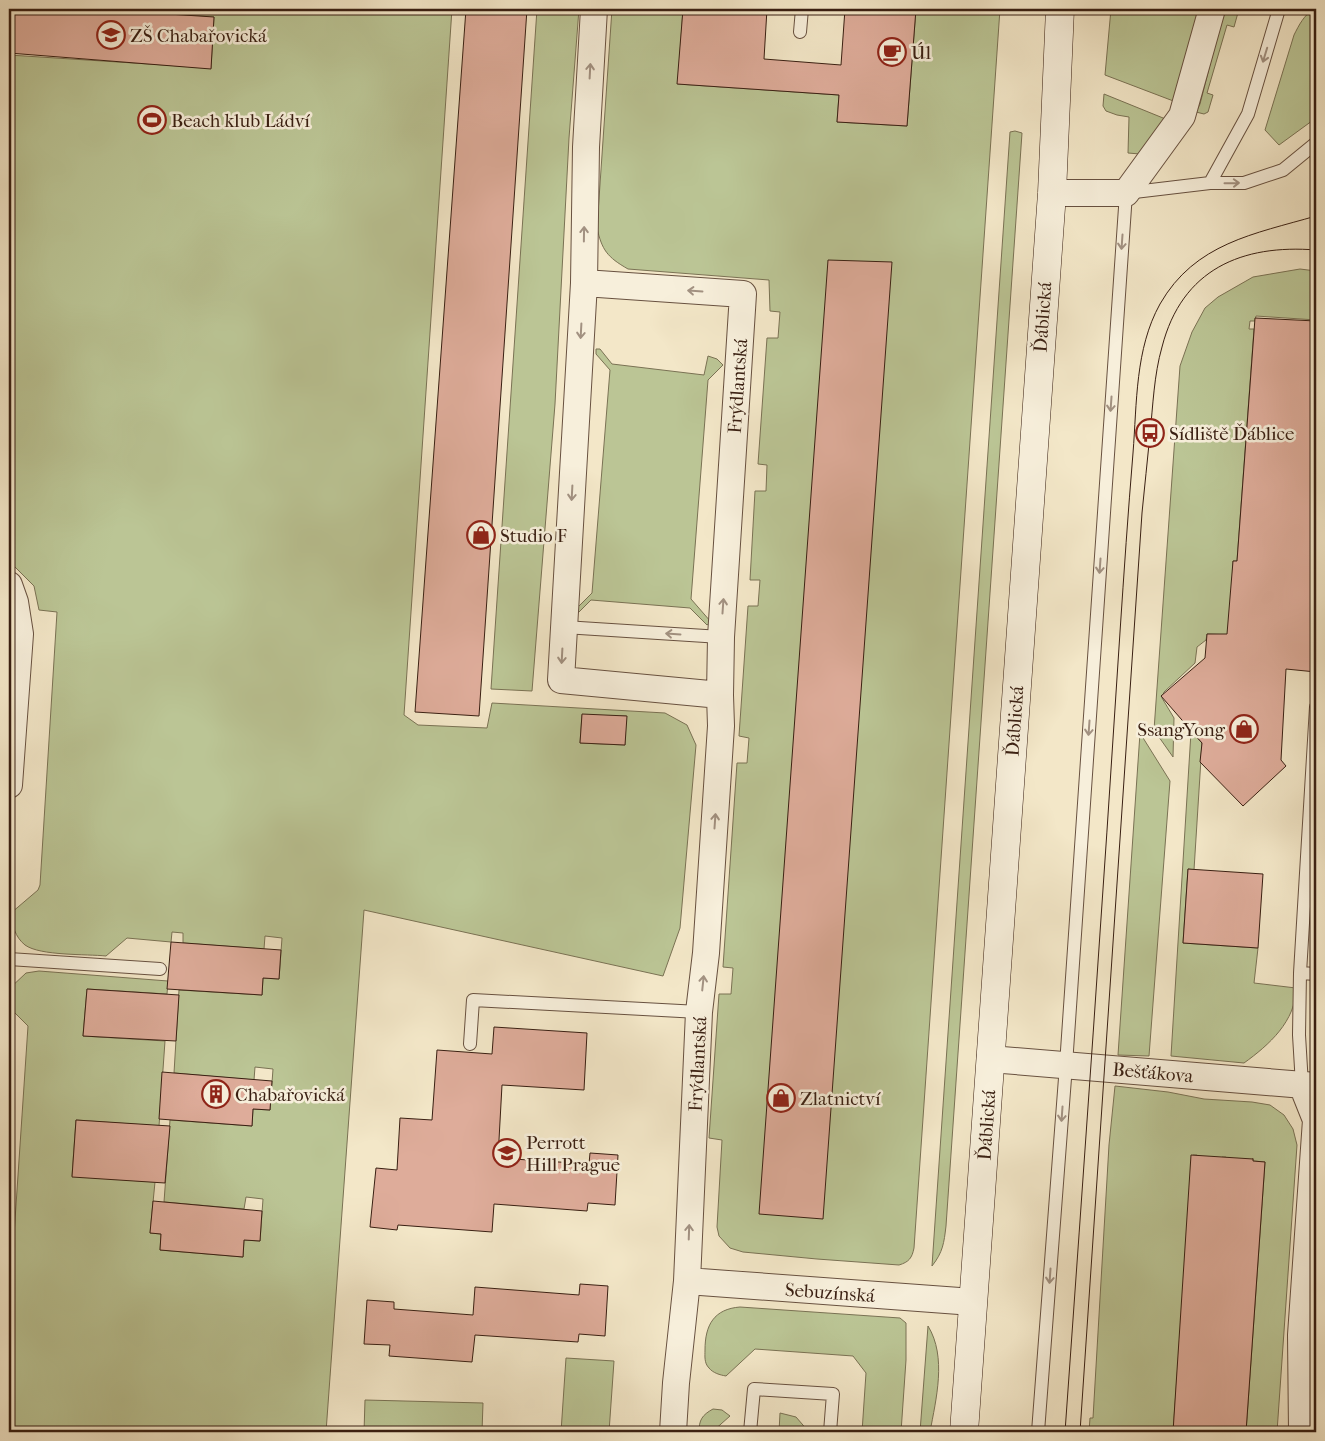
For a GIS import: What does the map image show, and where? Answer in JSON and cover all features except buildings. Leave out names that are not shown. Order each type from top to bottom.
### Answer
[{"type":"main road","name":"Ďáblická","points":[[964,1432],[1052,193],[1060,9]]},
{"type":"street","points":[[594,9],[586,147],[584,283],[561,680],[720,696]]},
{"type":"street","points":[[1052,193],[1126,193],[1182,116],[1212,9]]},
{"type":"street","name":"Frýdlantská","points":[[584,283],[744,294],[721,637],[721,726],[706,953],[699,1012],[687,1281],[676,1383],[673,1432]]},
{"type":"street","points":[[9,585],[15,602],[20,634],[9,785]]},
{"type":"street","name":"Bešťákova","points":[[990,1059],[1309,1086]]},
{"type":"street","points":[[1302,1432],[1309,1336],[1316,1120],[1309,1086]]},
{"type":"street","name":"Sebuzínská","points":[[687,1281],[974,1302]]},
{"type":"lane","points":[[800,32],[802,9]]},
{"type":"lane","points":[[1210,184],[1248,114],[1279,9]]},
{"type":"lane","points":[[1038,1432],[1066,1065],[1126,193],[1210,184],[1244,183],[1283,170],[1316,143]]},
{"type":"lane","points":[[564,627],[721,637]]},
{"type":"lane","points":[[1309,1086],[1298,1035],[1303,897],[1314,774],[1316,707]]},
{"type":"lane","points":[[1303,897],[1316,898]]},
{"type":"lane","points":[[9,959],[160,969]]},
{"type":"lane","points":[[1300,973],[1316,974]]},
{"type":"lane","points":[[470,1044],[473,1000],[699,1012]]},
{"type":"lane","points":[[750,1432],[754,1389],[833,1394],[830,1432]]},
{"type":"green space","points":[[92,9],[452,9],[404,715],[418,725],[487,728],[492,703],[665,713],[687,725],[696,745],[680,928],[663,976],[364,910],[326,1432],[9,1432],[9,1310],[28,1026],[9,1007],[9,989],[26,973],[39,971],[168,981],[167,994],[87,989],[83,1036],[165,1041],[159,1126],[76,1120],[72,1176],[155,1182],[150,1233],[161,1234],[160,1250],[243,1257],[244,1240],[260,1241],[263,1199],[246,1197],[244,1209],[164,1202],[170,1120],[252,1126],[253,1109],[270,1110],[273,1069],[255,1067],[254,1080],[174,1073],[179,990],[262,995],[263,978],[279,979],[282,938],[265,936],[264,949],[183,943],[183,933],[172,932],[171,942],[127,938],[106,956],[64,954],[32,949],[25,945],[15,930],[11,913],[38,890],[40,885],[57,612],[39,610],[34,586],[9,561],[9,55],[211,68],[214,17]],"holes":[[[582,715],[626,716],[625,745],[580,743]]]},
{"type":"green space","points":[[537,9],[579,9],[569,138],[555,404],[532,691],[491,689]]},
{"type":"green space","points":[[612,9],[683,9],[678,84],[839,95],[837,122],[907,126],[916,9],[1000,9],[914,1248],[910,1259],[899,1265],[743,1252],[730,1248],[719,1236],[717,1227],[722,1140],[709,1138],[719,994],[731,994],[733,968],[723,967],[737,763],[747,763],[749,738],[739,736],[748,606],[758,606],[760,580],[750,580],[755,491],[766,491],[767,465],[758,464],[767,338],[778,338],[780,312],[770,311],[769,280],[628,269],[610,257],[603,247],[597,228]]},
{"type":"green space","points":[[1111,9],[1203,9],[1176,102],[1105,75]]},
{"type":"green space","points":[[1224,9],[1239,9],[1234,27],[1227,25],[1207,93],[1213,95],[1208,112],[1204,114],[1196,112],[1200,104]]},
{"type":"green space","points":[[1316,9],[1316,118],[1279,145],[1265,130],[1294,35],[1305,17]]},
{"type":"green space","points":[[1104,94],[1168,120],[1140,154],[1128,153],[1129,117],[1106,111],[1103,106]]},
{"type":"green space","points":[[1010,132],[1022,133],[946,1226],[945,1237],[939,1256],[932,1266]]},
{"type":"green space","points":[[1300,269],[1316,271],[1316,320],[1256,316],[1255,321],[1250,321],[1249,329],[1254,329],[1237,561],[1233,561],[1232,635],[1207,634],[1206,640],[1197,647],[1195,663],[1164,692],[1162,698],[1174,718],[1173,757],[1154,730],[1180,366],[1192,332],[1205,308],[1218,297],[1253,277]]},
{"type":"green space","points":[[596,349],[600,349],[612,364],[704,375],[708,356],[717,359],[723,365],[708,380],[691,599],[711,622],[707,625],[690,608],[591,600],[578,613],[575,610],[592,593],[610,370],[596,354]]},
{"type":"green space","points":[[1191,732],[1202,743],[1194,870],[1188,869],[1183,943],[1258,948],[1254,983],[1296,988],[1295,1000],[1286,1021],[1263,1048],[1244,1063],[1171,1056]]},
{"type":"green space","points":[[1140,733],[1170,781],[1149,1056],[1118,1055]]},
{"type":"green space","points":[[1115,1086],[1168,1092],[1204,1099],[1270,1105],[1284,1115],[1293,1129],[1297,1145],[1277,1432],[1246,1432],[1265,1162],[1253,1161],[1253,1158],[1251,1161],[1227,1159],[1226,1157],[1221,1159],[1197,1157],[1197,1155],[1193,1155],[1173,1432],[1089,1432],[1090,1418],[1093,1418],[1109,1145]]},
{"type":"green space","points":[[740,1307],[900,1318],[906,1323],[906,1360],[901,1432],[862,1432],[866,1373],[853,1356],[755,1349],[726,1376],[712,1371],[706,1364],[705,1357],[705,1341],[709,1326],[724,1311]]},
{"type":"green space","points":[[928,1326],[934,1338],[939,1364],[937,1392],[930,1432],[920,1432]]},
{"type":"green space","points":[[566,1358],[614,1361],[609,1432],[561,1432]]},
{"type":"green space","points":[[365,1400],[483,1403],[482,1432],[364,1432]]},
{"type":"green space","points":[[713,1409],[722,1410],[730,1416],[712,1432],[699,1432],[702,1418]]},
{"type":"green space","points":[[780,1413],[796,1417],[809,1432],[779,1432]]},
{"type":"tram line","points":[[1065,1432],[1126,542],[1137,396],[1142,358],[1146,339],[1160,304],[1174,283],[1190,267],[1208,254],[1228,244],[1270,229],[1316,216]]},
{"type":"tram line","points":[[1080,1432],[1142,513],[1157,368],[1171,320],[1184,298],[1200,280],[1219,267],[1240,257],[1289,249],[1316,250]]},
{"type":"place","name":"ZŠ Chabařovická","points":[[111,35]]},
{"type":"place","name":"Úl","points":[[892,52]]},
{"type":"place","name":"Beach klub Ládví","points":[[152,120]]},
{"type":"place","name":"Sídliště Ďáblice","points":[[1150,433]]},
{"type":"place","name":"Studio F","points":[[481,535]]},
{"type":"place","name":"SsangYong","points":[[1244,729]]},
{"type":"place","name":"Chabařovická","points":[[216,1094]]},
{"type":"place","name":"Zlatnictví","points":[[781,1098]]},
{"type":"place","name":"Perrott Hill Prague","points":[[507,1153]]}]
